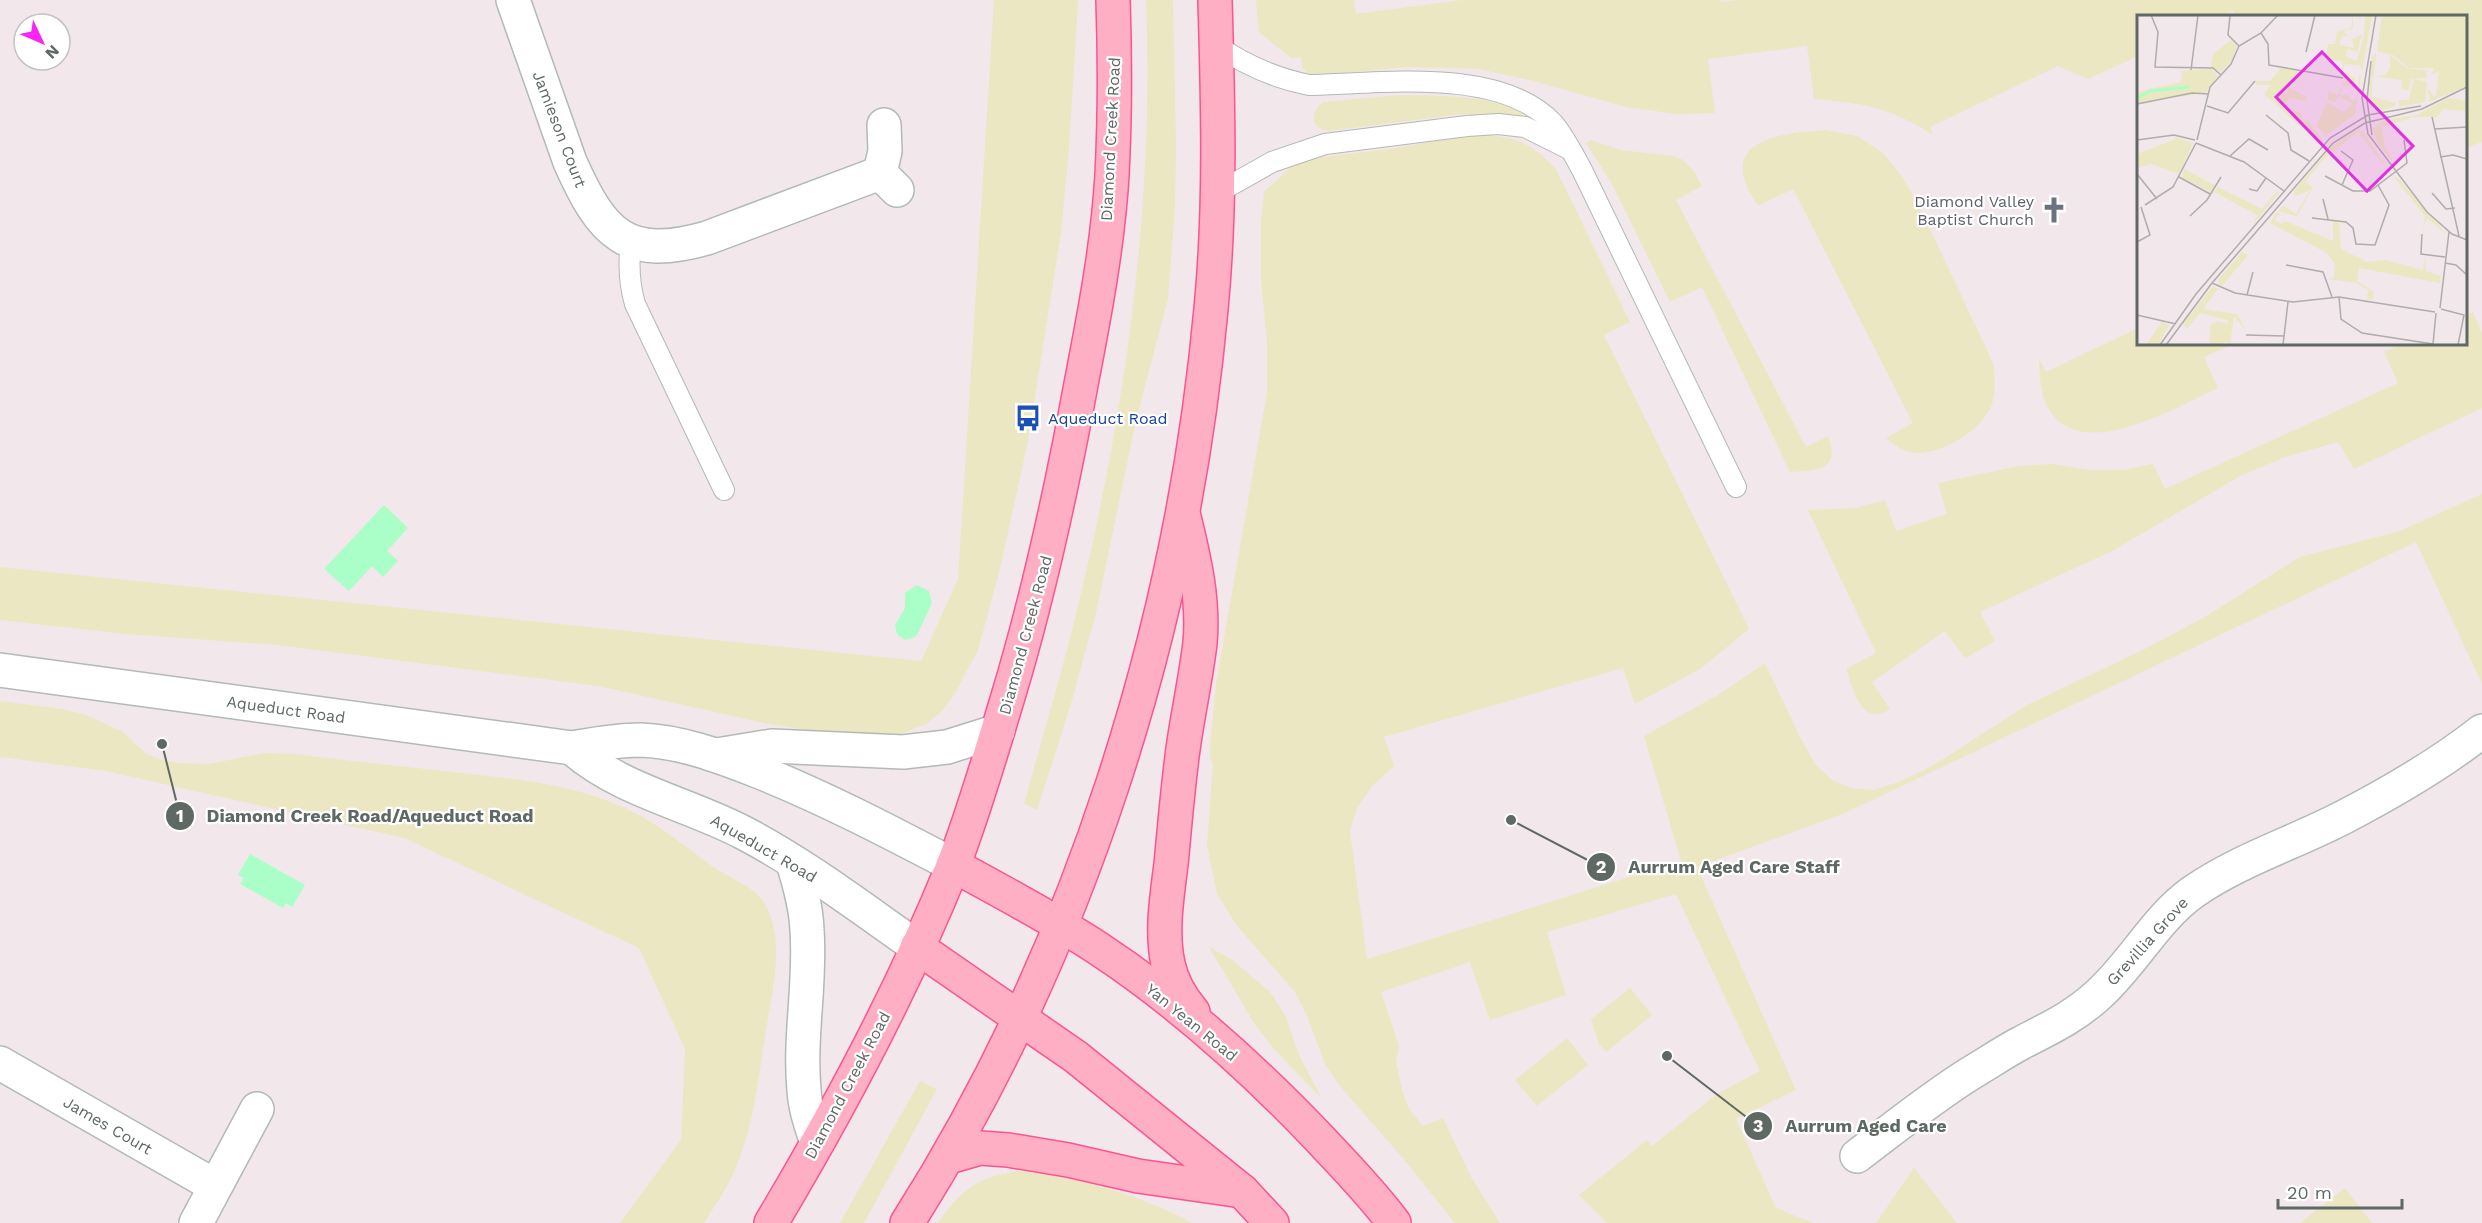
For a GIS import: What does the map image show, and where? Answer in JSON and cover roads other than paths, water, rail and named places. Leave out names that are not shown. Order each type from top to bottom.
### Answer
[{"type":"main road","name":"Jamieson Court","points":[[513,0],[581,188],[612,231],[631,243],[652,247],[678,246],[888,182],[884,125]]},
{"type":"main road","name":"Diamond Creek Road","points":[[771,1223],[817,1143],[877,1029],[917,947],[953,865],[1026,639],[1064,478],[1093,323],[1112,177],[1113,0]]},
{"type":"main road","points":[[907,1223],[949,1157],[1020,1018],[1062,926],[1137,705],[1182,509],[1203,381],[1211,307],[1217,193],[1215,0]]},
{"type":"main road","points":[[1182,509],[1200,600],[1200,642],[1184,744],[1165,912],[1165,941],[1172,981],[1183,1001],[1228,1050]]},
{"type":"main road","name":"Aqueduct Road","points":[[0,670],[572,748],[612,741],[642,740],[717,755],[821,798],[953,865]]},
{"type":"main road","points":[[717,755],[772,746],[903,752],[947,747],[998,731]]},
{"type":"main road","name":"Grevillia Grove","points":[[1857,1156],[1959,1080],[2020,1043],[2064,1022],[2098,994],[2126,966],[2160,923],[2192,893],[2225,872],[2344,817],[2447,759],[2482,731]]},
{"type":"main road","name":"Aqueduct Road","points":[[572,748],[589,763],[610,776],[745,833],[917,947]]},
{"type":"main road","points":[[793,863],[804,900],[808,931],[803,1018],[804,1090],[808,1114],[817,1143]]},
{"type":"main road","name":"Yan Yean Road","points":[[953,865],[1062,926],[1164,997],[1228,1050],[1293,1111],[1394,1223]]},
{"type":"main road","points":[[917,947],[1076,1057],[1242,1191],[1272,1223]]},
{"type":"main road","name":"James Court","points":[[0,1063],[215,1186]]},
{"type":"main road","points":[[196,1223],[257,1109]]},
{"type":"main road","points":[[949,1157],[980,1148],[1008,1150],[1068,1160],[1138,1176],[1242,1191]]},
{"type":"lane","points":[[1216,45],[1261,72],[1309,85],[1408,81],[1468,86],[1506,94],[1532,107],[1552,123],[1572,151],[1736,487]]},
{"type":"lane","points":[[1217,193],[1272,162],[1317,146],[1467,126],[1498,124],[1525,127],[1572,151]]},
{"type":"lane","points":[[631,243],[628,263],[629,282],[635,304],[724,490]]},
{"type":"place","name":"Diamond Valley Baptist Church","points":[[2054,210]]},
{"type":"place","name":"Aqueduct Road","points":[[1028,418]]},
{"type":"place","name":"Diamond Creek Road/Aqueduct Road","points":[[162,744]]},
{"type":"place","name":"Aurrum Aged Care Staff","points":[[1511,820]]},
{"type":"place","name":"Aurrum Aged Care","points":[[1667,1056]]}]
